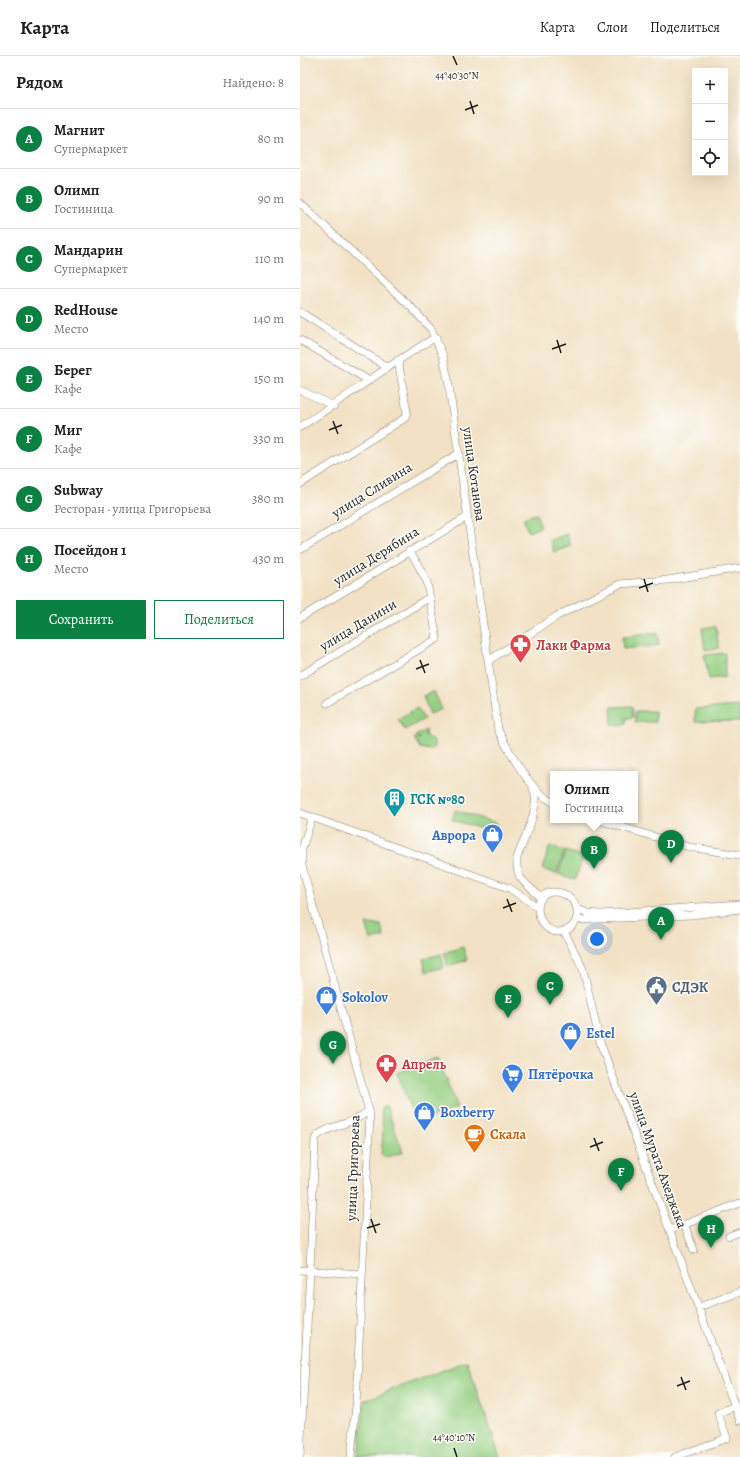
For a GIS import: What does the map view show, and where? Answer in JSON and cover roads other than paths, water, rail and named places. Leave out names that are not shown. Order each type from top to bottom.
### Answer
[{"type":"street","name":"улица Котанова","points":[[300,203],[412,308],[436,337],[443,356],[448,379],[498,730],[511,753],[539,793]]},
{"type":"street","points":[[300,312],[387,367]]},
{"type":"street","points":[[300,427],[334,406],[387,367],[436,337]]},
{"type":"street","points":[[300,340],[368,380]]},
{"type":"street","points":[[300,484],[405,418],[407,412],[398,360]]},
{"type":"street","points":[[300,390],[334,406]]},
{"type":"street","name":"улица Сливина","points":[[300,550],[458,454]]},
{"type":"street","name":"улица Дерябина","points":[[300,618],[467,517]]},
{"type":"street","points":[[327,703],[437,639],[427,582],[409,551]]},
{"type":"street","points":[[488,662],[557,616],[620,584],[668,580],[740,568]]},
{"type":"street","name":"улица Данини","points":[[300,676],[430,596]]},
{"type":"street","points":[[511,753],[514,762],[536,795],[533,816],[517,858],[517,869],[524,883],[541,899]]},
{"type":"street","points":[[539,793],[550,800]]},
{"type":"street","points":[[539,793],[540,802],[522,855],[521,863],[526,882],[531,887],[546,893],[567,894],[570,897],[577,910],[576,920],[564,931],[555,932],[546,928],[538,916],[538,907],[541,899],[546,893]]},
{"type":"street","points":[[540,802],[550,801]]},
{"type":"street","points":[[300,813],[437,861],[516,892],[538,907]]},
{"type":"street","name":"улица Григорьева","points":[[312,818],[302,849],[302,866],[370,1115],[356,1405],[351,1457]]},
{"type":"street","points":[[608,823],[688,847],[740,856]]},
{"type":"street","points":[[516,892],[523,887],[524,883]]},
{"type":"street","points":[[577,910],[601,914],[740,904]]},
{"type":"street","points":[[576,920],[691,915],[740,909]]},
{"type":"street","name":"улица Мурата Ахеджака","points":[[564,931],[583,969],[600,1042],[740,1420]]},
{"type":"street","points":[[300,1457],[310,1271],[315,1139],[322,1132],[363,1117],[369,1110]]},
{"type":"street","points":[[670,1230],[740,1203]]},
{"type":"street","points":[[684,1224],[694,1250]]},
{"type":"street","points":[[729,1236],[740,1232]]},
{"type":"street","points":[[300,1270],[362,1274]]},
{"type":"street","points":[[699,1307],[740,1292]]},
{"type":"street","points":[[675,1457],[727,1438],[718,1413],[735,1406]]},
{"type":"place","name":"Лаки Фарма","points":[[521,664]]},
{"type":"place","name":"ГСК №80","points":[[394,818]]},
{"type":"place","name":"Аврора","points":[[492,854]]},
{"type":"place","name":"RedHouse","points":[[671,863]]},
{"type":"place","name":"Олимп","points":[[594,869]]},
{"type":"place","name":"Магнит","points":[[661,940]]},
{"type":"place","name":"Мандарин","points":[[550,1005]]},
{"type":"place","name":"СДЭК","points":[[656,1006]]},
{"type":"place","name":"Sokolov","points":[[327,1016]]},
{"type":"place","name":"Берег","points":[[508,1018]]},
{"type":"place","name":"Estel","points":[[570,1052]]},
{"type":"place","name":"Subway","points":[[333,1064]]},
{"type":"place","name":"Апрель","points":[[387,1084]]},
{"type":"place","name":"Пятёрочка","points":[[513,1094]]},
{"type":"place","name":"Boxberry","points":[[425,1132]]},
{"type":"place","name":"Скала","points":[[475,1154]]},
{"type":"place","name":"Миг","points":[[621,1191]]},
{"type":"place","name":"Посейдон 1","points":[[711,1248]]}]
